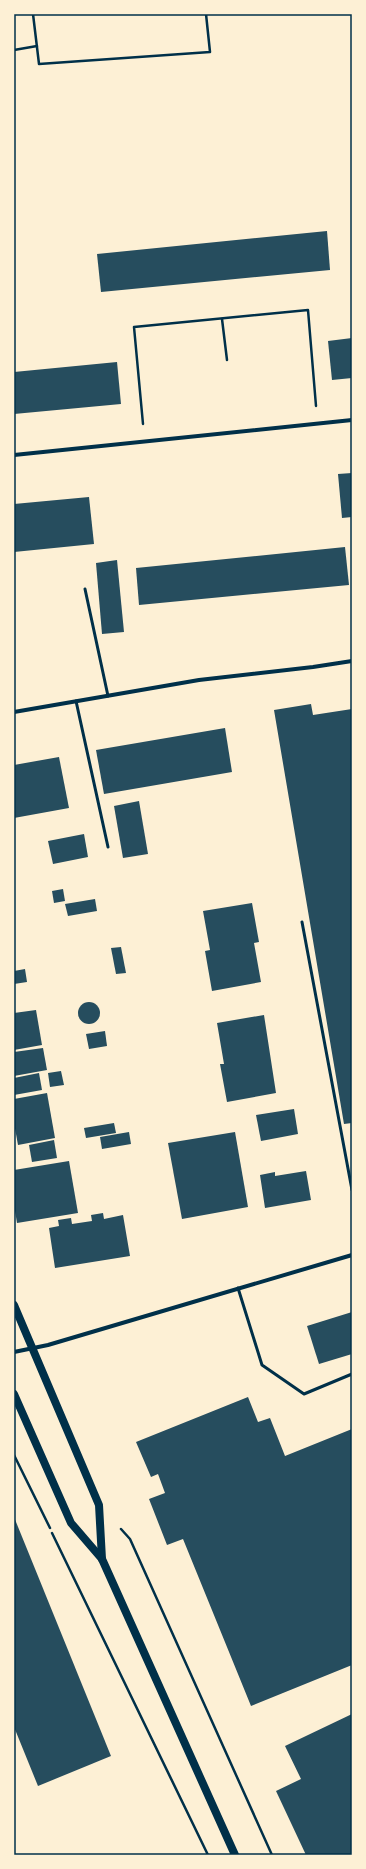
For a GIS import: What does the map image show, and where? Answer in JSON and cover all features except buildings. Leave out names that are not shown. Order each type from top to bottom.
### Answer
[{"type":"main road","points":[[14,1305],[99,1505],[102,1559]]},
{"type":"main road","points":[[14,1394],[71,1523],[102,1559],[235,1855]]},
{"type":"street","points":[[14,455],[352,420]]},
{"type":"street","points":[[14,712],[199,680],[313,667],[352,660]]},
{"type":"street","points":[[14,1352],[48,1345],[352,1255]]},
{"type":"lane","points":[[85,589],[108,696]]},
{"type":"lane","points":[[76,701],[108,847]]},
{"type":"lane","points":[[302,922],[352,1190]]},
{"type":"lane","points":[[238,1288],[262,1366],[304,1394],[352,1374]]},
{"type":"path","points":[[33,14],[39,64],[210,52],[206,14]]},
{"type":"path","points":[[14,50],[37,46]]},
{"type":"path","points":[[144,429],[134,328],[308,310],[316,412]]},
{"type":"path","points":[[222,319],[227,360]]},
{"type":"path","points":[[14,1455],[208,1855]]},
{"type":"path","points":[[130,1539],[272,1855]]}]
